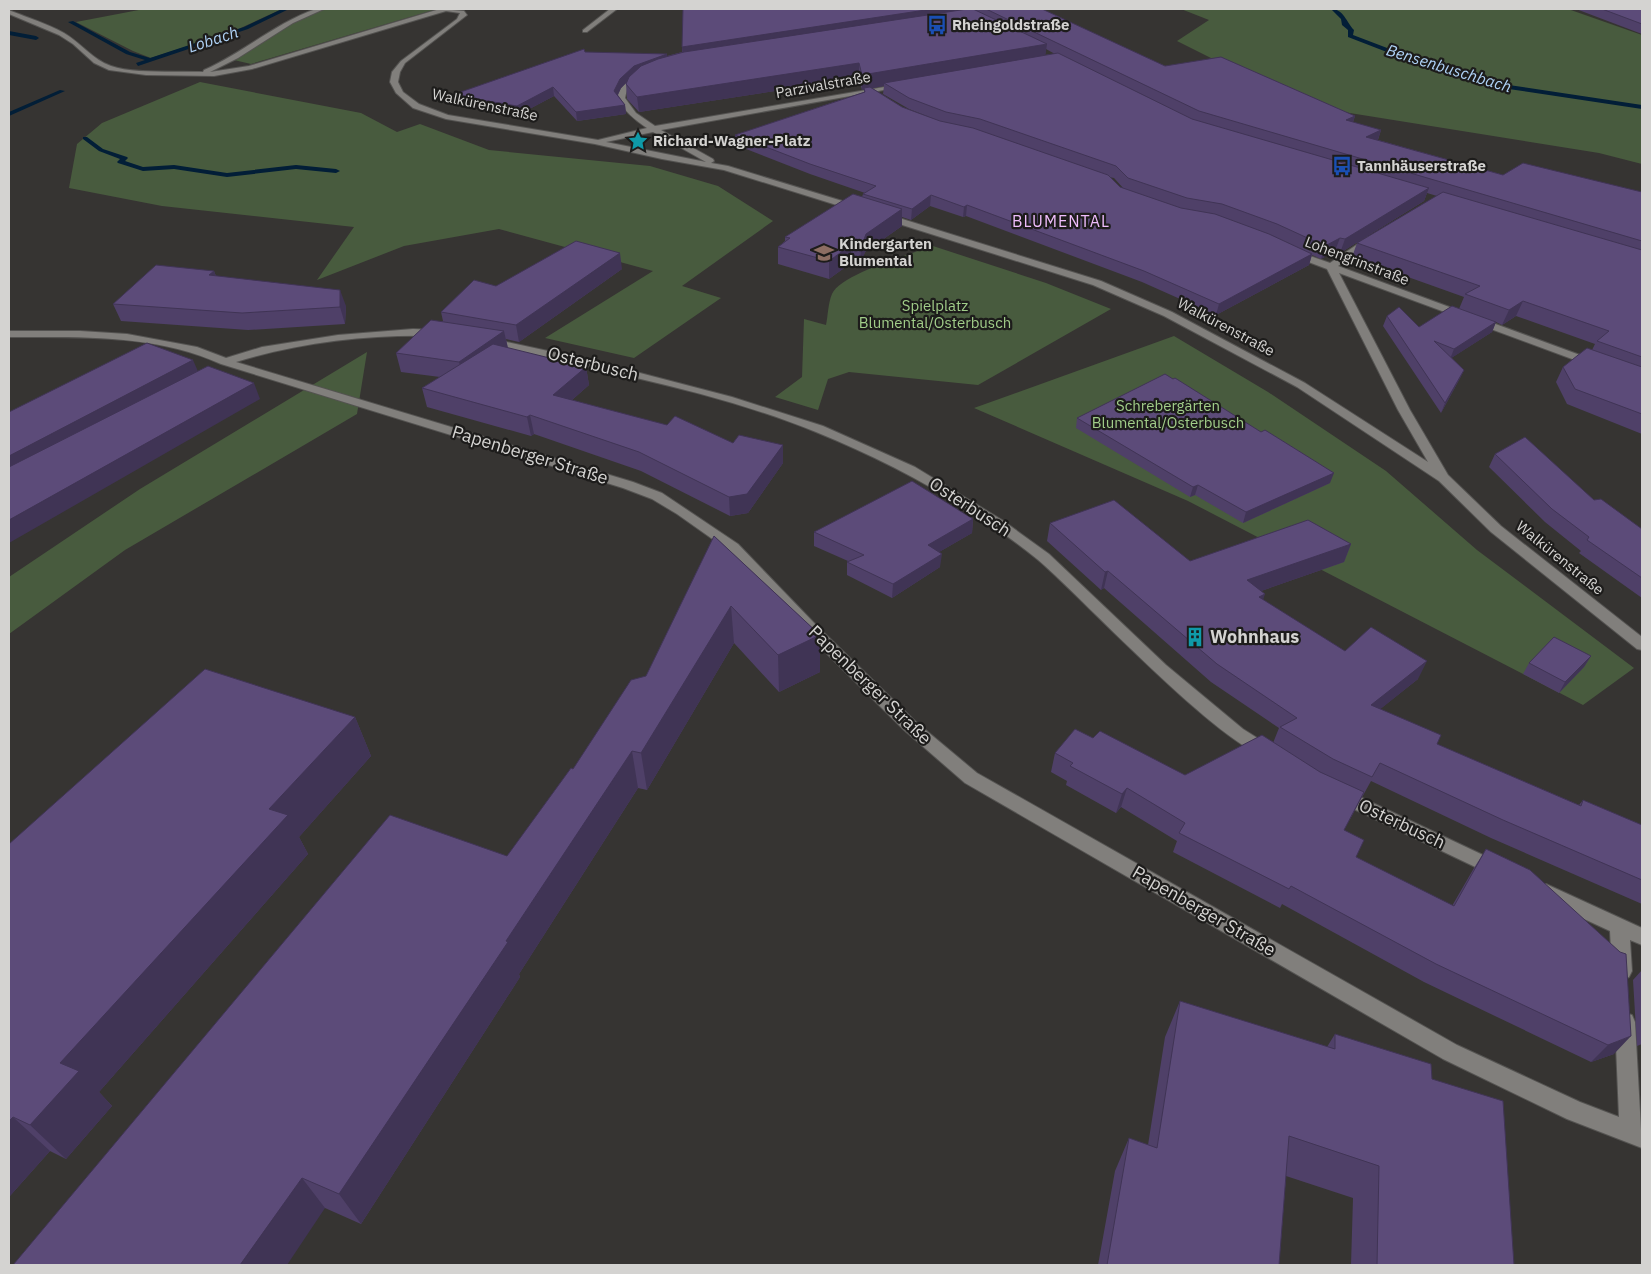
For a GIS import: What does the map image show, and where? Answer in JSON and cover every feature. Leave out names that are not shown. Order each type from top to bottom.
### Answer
[{"type":"street","points":[[10,10],[61,34],[75,43],[96,62],[111,69],[146,73],[200,73],[224,62],[289,21],[321,9]]},
{"type":"street","points":[[585,31],[614,9]]},
{"type":"street","name":"Walkürenstraße","points":[[200,73],[250,68],[435,12],[456,10],[462,12],[464,14],[458,20],[403,62],[396,72],[394,82],[405,99],[426,110],[446,117],[595,142],[662,157],[725,168],[1022,258],[1097,283],[1168,314],[1301,385],[1444,478],[1496,529],[1642,645]]},
{"type":"street","points":[[650,72],[627,85],[621,99],[626,108],[654,129]]},
{"type":"street","name":"Parzivalstraße","points":[[654,129],[909,84]]},
{"type":"street","points":[[870,91],[886,100]]},
{"type":"street","name":"Walkürenstraße","points":[[595,142],[654,129],[684,148],[725,168]]},
{"type":"street","points":[[1378,235],[1350,252],[1332,267],[1404,410],[1444,478]]},
{"type":"street","name":"Lohengrinstraße","points":[[1284,249],[1605,368]]},
{"type":"street","points":[[225,367],[262,350],[338,338],[413,332],[448,334]]},
{"type":"street","name":"Papenberger Straße","points":[[9,334],[76,333],[117,335],[198,350],[225,367],[384,412],[628,485],[657,496],[733,547],[812,630],[910,726],[971,778],[1450,1052],[1575,1111],[1636,1135]]},
{"type":"street","name":"Osterbusch","points":[[476,339],[522,347],[594,364],[728,399],[819,429],[911,470],[997,522],[1044,557],[1161,669],[1237,733],[1277,758]]},
{"type":"street","name":"Osterbusch","points":[[1327,788],[1513,877]]},
{"type":"street","points":[[1531,885],[1642,937]]},
{"type":"street","points":[[1620,928],[1623,996],[1636,1135]]},
{"type":"green space","points":[[144,9],[282,9],[234,31],[151,58],[76,22]]},
{"type":"green space","points":[[326,9],[437,9],[251,64],[234,60],[298,19]]},
{"type":"green space","points":[[1181,9],[1568,9],[1642,35],[1642,164],[1599,153],[1331,110],[1269,87],[1177,41],[1209,20]]},
{"type":"green space","points":[[200,82],[361,113],[397,132],[420,124],[489,150],[650,166],[718,186],[773,221],[682,286],[721,298],[634,358],[545,338],[653,271],[499,229],[404,246],[317,280],[354,227],[162,206],[69,188],[77,144],[102,123]]},
{"type":"green space","name":"Spielplatz Blumental/Osterbusch","points":[[933,246],[1046,283],[1111,309],[978,385],[849,372],[828,379],[818,410],[775,397],[802,377],[804,319],[826,325],[832,294],[848,279]]},
{"type":"green space","name":"Schrebergärten Blumental/Osterbusch","points":[[1174,336],[1268,392],[1386,471],[1477,550],[1634,668],[1583,705],[1188,501],[974,408]]},
{"type":"green space","points":[[367,352],[357,414],[125,550],[9,634],[9,577],[140,489]]},
{"type":"building","points":[[683,9],[932,9],[682,47]]},
{"type":"building","points":[[973,9],[1047,44],[862,75],[859,63],[637,97],[626,84],[629,77],[641,66],[684,52]]},
{"type":"building","points":[[986,9],[1042,9],[1165,66],[1221,57],[1355,116],[1346,120],[1381,130],[1366,137],[1503,175],[1523,163],[1642,192],[1642,241],[1199,111]]},
{"type":"building","points":[[1602,9],[1642,9],[1642,24]]},
{"type":"building","points":[[584,49],[585,52],[667,54],[634,66],[620,79],[614,91],[625,105],[576,112],[553,87],[517,106],[452,95]]},
{"type":"building","points":[[1058,53],[1192,119],[1429,188],[1345,239],[1340,238],[1325,246],[1277,224],[1222,204],[1187,198],[1128,178],[1116,166],[980,119],[946,112],[909,98],[884,83]]},
{"type":"building","points":[[870,87],[902,107],[940,121],[973,128],[1108,175],[1120,187],[1181,208],[1215,214],[1269,234],[1312,254],[1219,304],[1144,271],[967,205],[964,207],[931,195],[912,209],[863,194],[876,186],[810,164],[735,135],[865,92],[864,88]]},
{"type":"building","points":[[1443,192],[1642,250],[1642,357],[1597,341],[1609,331],[1523,301],[1509,310],[1465,294],[1480,286],[1357,243]]},
{"type":"building","points":[[853,194],[902,209],[866,234],[861,248],[851,245],[829,261],[778,247],[790,238],[785,237]]},
{"type":"building","points":[[576,241],[620,253],[516,325],[441,312],[474,280],[496,286]]},
{"type":"building","points":[[156,265],[214,271],[209,275],[340,290],[340,307],[242,313],[113,304]]},
{"type":"building","points":[[1452,306],[1496,322],[1454,349],[1434,341],[1464,370],[1445,403],[1387,316],[1399,307],[1419,327]]},
{"type":"building","points":[[431,320],[504,331],[459,362],[396,353]]},
{"type":"building","points":[[147,343],[193,360],[9,456],[9,412]]},
{"type":"building","points":[[493,344],[586,367],[553,395],[667,425],[675,416],[733,443],[739,435],[783,445],[747,494],[729,497],[639,452],[530,415],[527,417],[422,388]]},
{"type":"building","points":[[1587,348],[1642,367],[1642,414],[1575,389],[1563,367]]},
{"type":"building","points":[[208,366],[254,383],[9,520],[9,467]]},
{"type":"building","points":[[1165,374],[1173,379],[1175,378],[1261,432],[1265,430],[1334,473],[1246,512],[1198,485],[1193,487],[1077,418]]},
{"type":"building","points":[[1525,437],[1594,500],[1601,499],[1642,529],[1642,578],[1587,540],[1589,537],[1552,509],[1495,454]]},
{"type":"building","points":[[912,481],[973,519],[928,545],[942,554],[893,584],[847,562],[864,555],[814,532]]},
{"type":"building","points":[[1114,500],[1190,561],[1308,520],[1351,544],[1247,580],[1265,594],[1259,597],[1345,651],[1371,627],[1427,661],[1371,705],[1441,735],[1437,744],[1581,806],[1583,800],[1642,825],[1642,880],[1503,820],[1380,763],[1372,777],[1333,759],[1280,727],[1297,718],[1217,664],[1108,571],[1105,572],[1050,523]]},
{"type":"building","points":[[714,536],[820,635],[778,655],[731,606],[641,753],[632,751],[506,941],[508,942],[339,1194],[302,1178],[240,1265],[13,1265],[390,815],[507,856],[571,768],[573,769],[631,680],[646,676]]},
{"type":"building","points":[[1554,637],[1591,656],[1565,682],[1529,663]]},
{"type":"building","points":[[205,669],[355,717],[269,809],[288,815],[60,1063],[79,1071],[30,1125],[13,1117],[9,1121],[9,844]]},
{"type":"building","points":[[1075,729],[1093,738],[1100,731],[1185,775],[1262,735],[1320,772],[1364,792],[1344,830],[1364,840],[1356,857],[1454,906],[1486,849],[1530,870],[1620,952],[1626,954],[1631,1036],[1608,1045],[1436,964],[1291,886],[1289,889],[1179,833],[1185,823],[1127,788],[1122,794],[1070,766],[1073,763],[1055,753]]},
{"type":"building","points":[[1180,1001],[1335,1049],[1335,1034],[1431,1064],[1432,1079],[1503,1101],[1514,1265],[1377,1265],[1379,1166],[1289,1136],[1279,1265],[1107,1265],[1129,1138],[1157,1148]]},
{"type":"waterway","name":"Lobach","points":[[150,60],[246,28],[286,9]]},
{"type":"waterway","name":"Bensenbuschbach","points":[[1333,9],[1344,18],[1345,25],[1351,30],[1350,36],[1394,53],[1412,55],[1431,65],[1502,86],[1642,107]]},
{"type":"waterway","points":[[71,22],[128,53],[150,60]]},
{"type":"waterway","points":[[9,33],[36,38]]},
{"type":"waterway","name":"Lobach","points":[[138,64],[150,60]]},
{"type":"waterway","name":"Lobach","points":[[9,114],[62,91]]},
{"type":"waterway","points":[[85,138],[101,150],[125,158],[120,162],[143,169],[174,167],[227,175],[296,167],[336,171]]},
{"type":"place","name":"Rheingoldstraße","points":[[937,25]]},
{"type":"place","name":"Richard-Wagner-Platz","points":[[638,141]]},
{"type":"place","name":"Tannhäuserstraße","points":[[1342,166]]},
{"type":"place","name":"Kindergarten Blumental","points":[[824,253]]},
{"type":"place","name":"Wohnhaus","points":[[1195,637]]},
{"type":"district","name":"BLUMENTAL","points":[[1061,221]]}]
